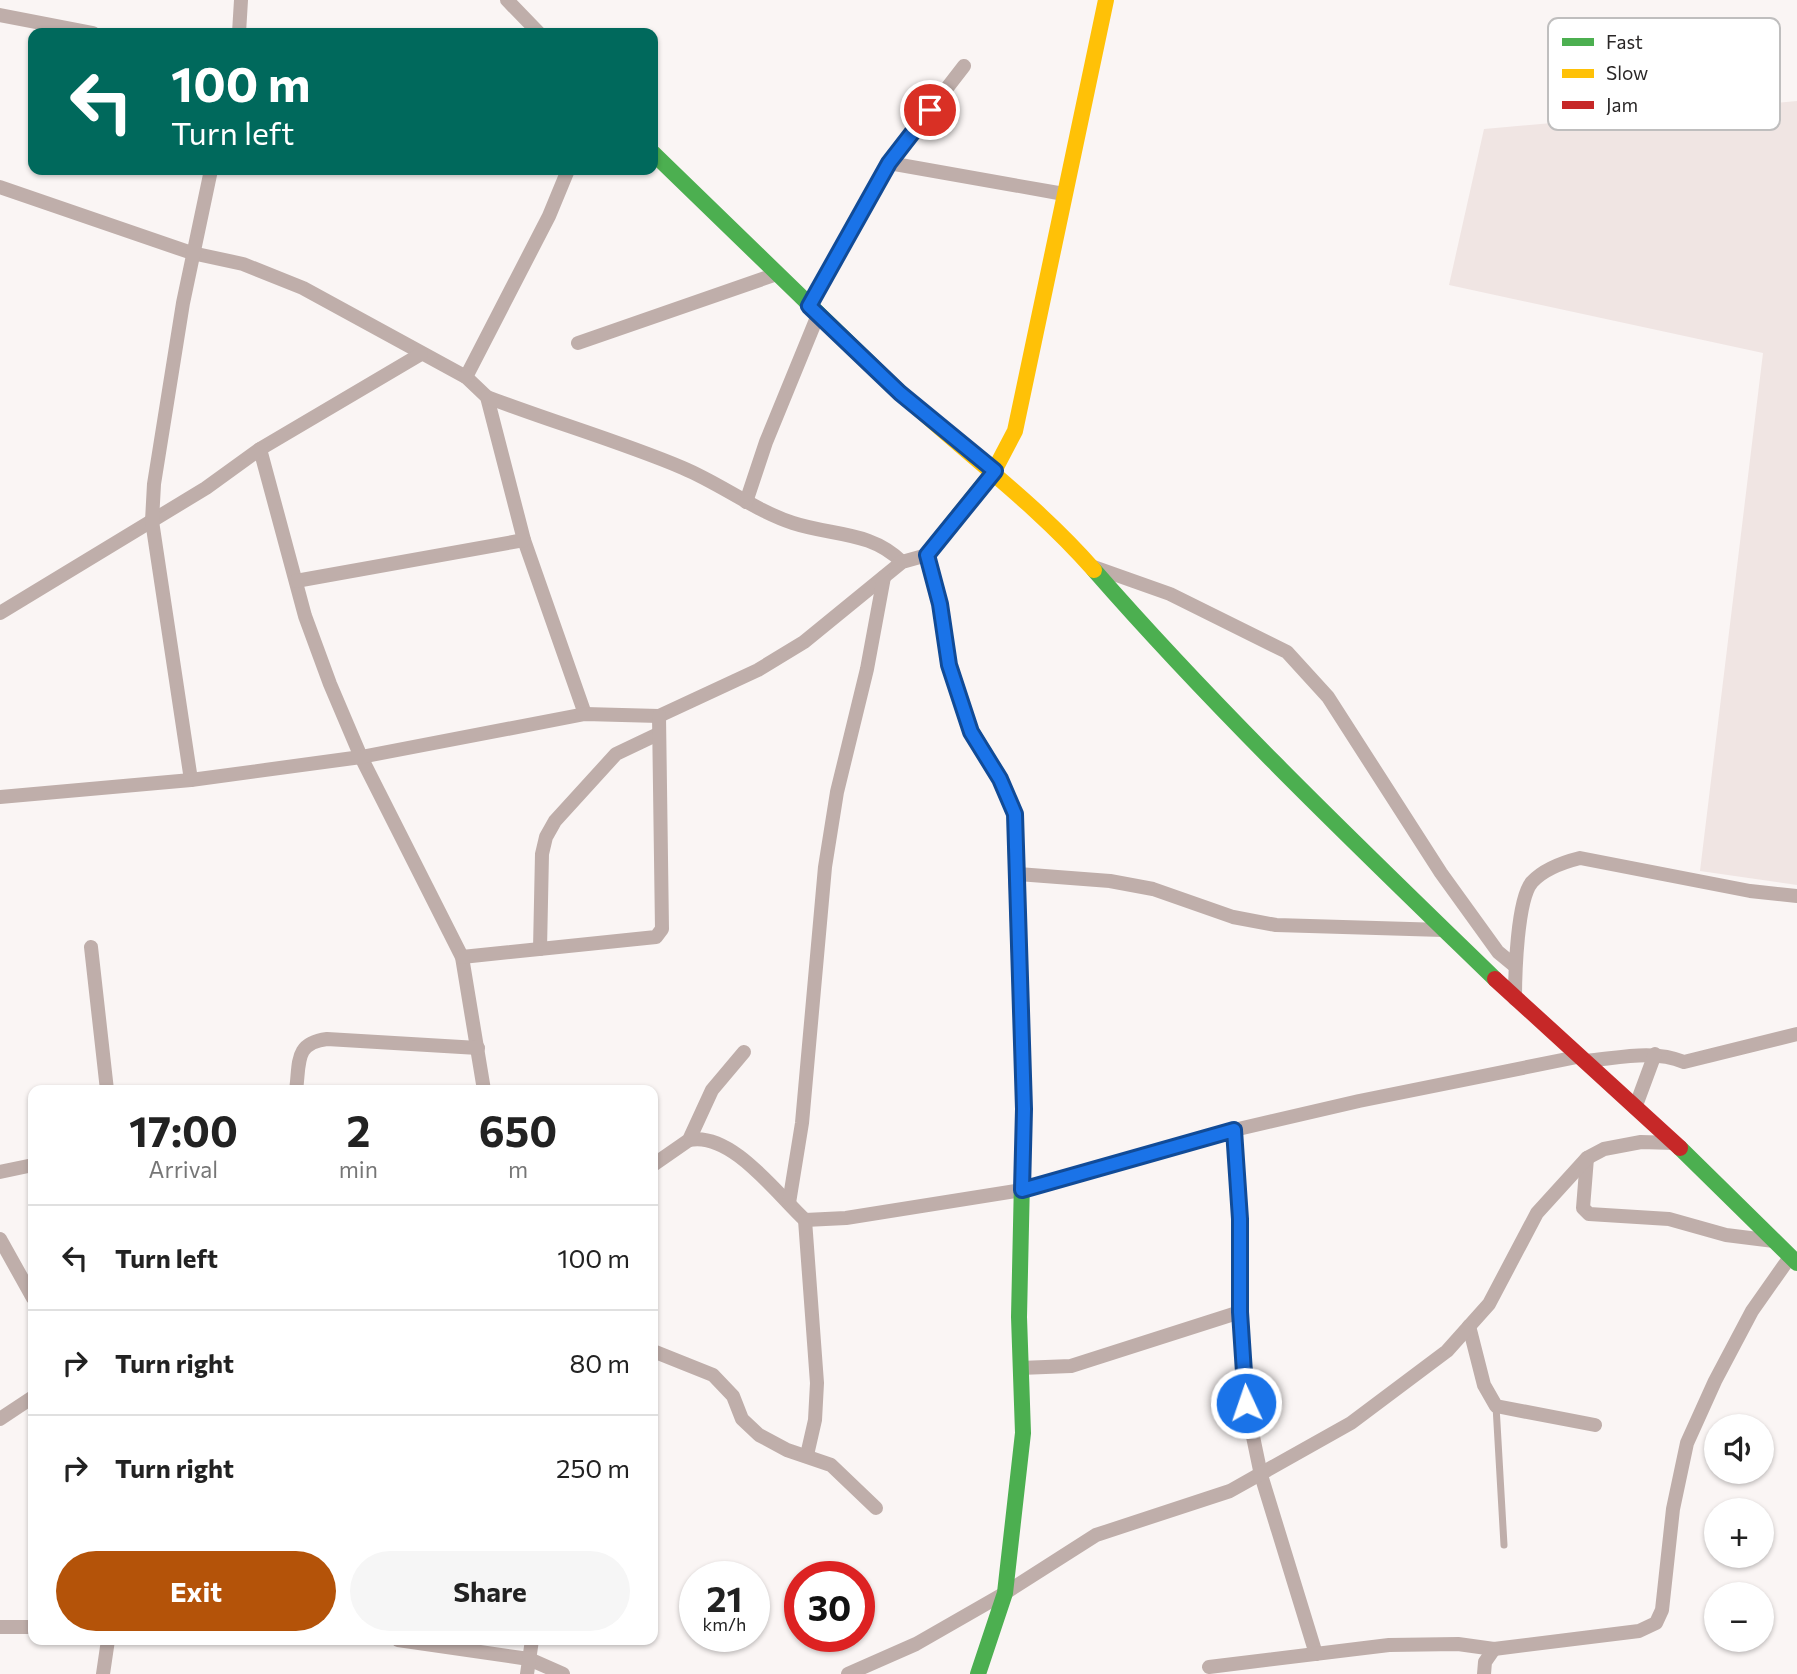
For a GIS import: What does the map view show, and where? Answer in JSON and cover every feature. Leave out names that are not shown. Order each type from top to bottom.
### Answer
[{"type":"street","points":[[239,28],[241,0]]},
{"type":"street","points":[[507,0],[534,28]]},
{"type":"street","points":[[0,797],[191,780],[361,757],[584,713],[659,716],[758,670],[804,642],[902,562],[927,555],[995,471],[1015,431],[1023,400],[1031,342],[1106,0]]},
{"type":"street","points":[[0,15],[67,28]]},
{"type":"street","points":[[746,502],[814,311],[889,163],[964,66]]},
{"type":"street","points":[[658,158],[900,393],[995,471],[1090,565],[1234,723],[1443,930],[1514,999],[1675,1143],[1793,1260],[1752,1311],[1715,1381],[1687,1443],[1673,1509],[1662,1610],[1656,1623],[1639,1631],[1494,1649],[1458,1644],[1389,1645],[1209,1667]]},
{"type":"street","points":[[889,163],[1064,194]]},
{"type":"street","points":[[191,780],[152,521],[154,484],[192,253],[210,175]]},
{"type":"street","points":[[466,377],[549,216],[566,175]]},
{"type":"street","points":[[0,187],[192,253],[243,264],[303,288],[466,377],[487,397],[670,462],[702,476],[746,502],[794,523],[865,537],[887,548],[902,562]]},
{"type":"street","points":[[578,343],[777,274]]},
{"type":"street","points":[[0,613],[152,521],[260,449],[421,354]]},
{"type":"street","points":[[487,397],[524,540],[584,713]]},
{"type":"street","points":[[260,449],[304,616],[361,757],[461,957],[483,1085]]},
{"type":"street","points":[[296,581],[524,540]]},
{"type":"street","points":[[927,555],[940,604],[949,665],[971,732],[1000,779],[1015,814],[1018,874],[1024,1109],[1020,1368],[1023,1433],[1005,1593],[978,1674]]},
{"type":"street","points":[[1090,565],[1151,586],[1287,652],[1328,697],[1441,873],[1498,952],[1515,966]]},
{"type":"street","points":[[789,1203],[802,1123],[825,867],[837,792],[867,669],[884,577]]},
{"type":"street","points":[[461,957],[656,937],[662,929],[659,716]]},
{"type":"street","points":[[540,949],[542,854],[546,837],[555,821],[616,754],[658,734]]},
{"type":"street","points":[[1514,999],[1522,911],[1531,883],[1559,863],[1580,858],[1750,891],[1797,896]]},
{"type":"street","points":[[1018,874],[1110,881],[1153,889],[1233,916],[1276,925],[1443,930]]},
{"type":"street","points":[[91,947],[106,1085]]},
{"type":"street","points":[[805,1220],[846,1218],[1022,1190],[1234,1130],[1359,1101],[1582,1059],[1655,1054],[1668,1055],[1684,1062],[1797,1034]]},
{"type":"street","points":[[297,1085],[304,1046],[312,1041],[478,1048]]},
{"type":"street","points":[[689,1140],[712,1090],[744,1052]]},
{"type":"street","points":[[1635,1108],[1655,1054]]},
{"type":"street","points":[[1234,1130],[1246,1403],[1261,1475],[1316,1654]]},
{"type":"street","points":[[658,1162],[689,1140],[701,1137],[722,1143],[805,1220],[817,1383],[815,1420],[807,1455]]},
{"type":"street","points":[[848,1674],[916,1644],[1005,1593],[1096,1535],[1230,1492],[1351,1423],[1447,1351],[1489,1304],[1537,1213],[1587,1158],[1604,1149],[1641,1142],[1675,1143]]},
{"type":"street","points":[[1587,1158],[1583,1208],[1589,1214],[1669,1219],[1726,1235],[1774,1241]]},
{"type":"street","points":[[0,1172],[28,1167]]},
{"type":"street","points":[[0,1239],[28,1289]]},
{"type":"street","points":[[1020,1368],[1070,1366],[1240,1312]]},
{"type":"street","points":[[1469,1326],[1484,1385],[1496,1406],[1595,1425]]},
{"type":"street","points":[[658,1353],[713,1375],[733,1396],[742,1419],[760,1435],[787,1450],[831,1465],[876,1508]]},
{"type":"street","points":[[7,1416],[28,1401]]},
{"type":"street","points":[[7,1416],[28,1414]]},
{"type":"street","points":[[0,1627],[28,1627]]},
{"type":"street","points":[[103,1674],[107,1645]]},
{"type":"street","points":[[422,1645],[563,1674]]},
{"type":"street","points":[[528,1667],[531,1645]]},
{"type":"street","points":[[1484,1674],[1485,1662],[1494,1649]]},
{"type":"lane","points":[[1496,1406],[1504,1545]]},
{"type":"shaded area","points":[[1797,101],[1797,885],[1700,871],[1763,353],[1449,285],[1484,129],[1548,123],[1548,130],[1780,130],[1780,103]]},
{"type":"traffic: fast","points":[[658,158],[885,378]]},
{"type":"traffic: fast","points":[[961,512],[927,555],[940,604],[949,665],[971,731],[1000,779],[1015,814],[1016,860]]},
{"type":"traffic: fast","points":[[1094,570],[1240,728],[1495,979]]},
{"type":"traffic: fast","points":[[1680,1148],[1797,1263]]},
{"type":"traffic: fast","points":[[978,1674],[1005,1593],[1023,1433],[1019,1317],[1022,1180]]},
{"type":"traffic: slow","points":[[961,512],[994,471],[1015,431],[1106,0]]},
{"type":"traffic: slow","points":[[885,378],[1018,495],[1094,570]]},
{"type":"traffic: jam","points":[[1016,860],[1024,1109],[1022,1180]]},
{"type":"traffic: jam","points":[[1495,979],[1680,1148]]},
{"type":"route","points":[[930,110],[889,163],[809,306],[900,393],[995,471],[927,555],[940,604],[949,665],[971,732],[1000,779],[1015,814],[1024,1109],[1022,1190],[1234,1130],[1246,1403]]}]
